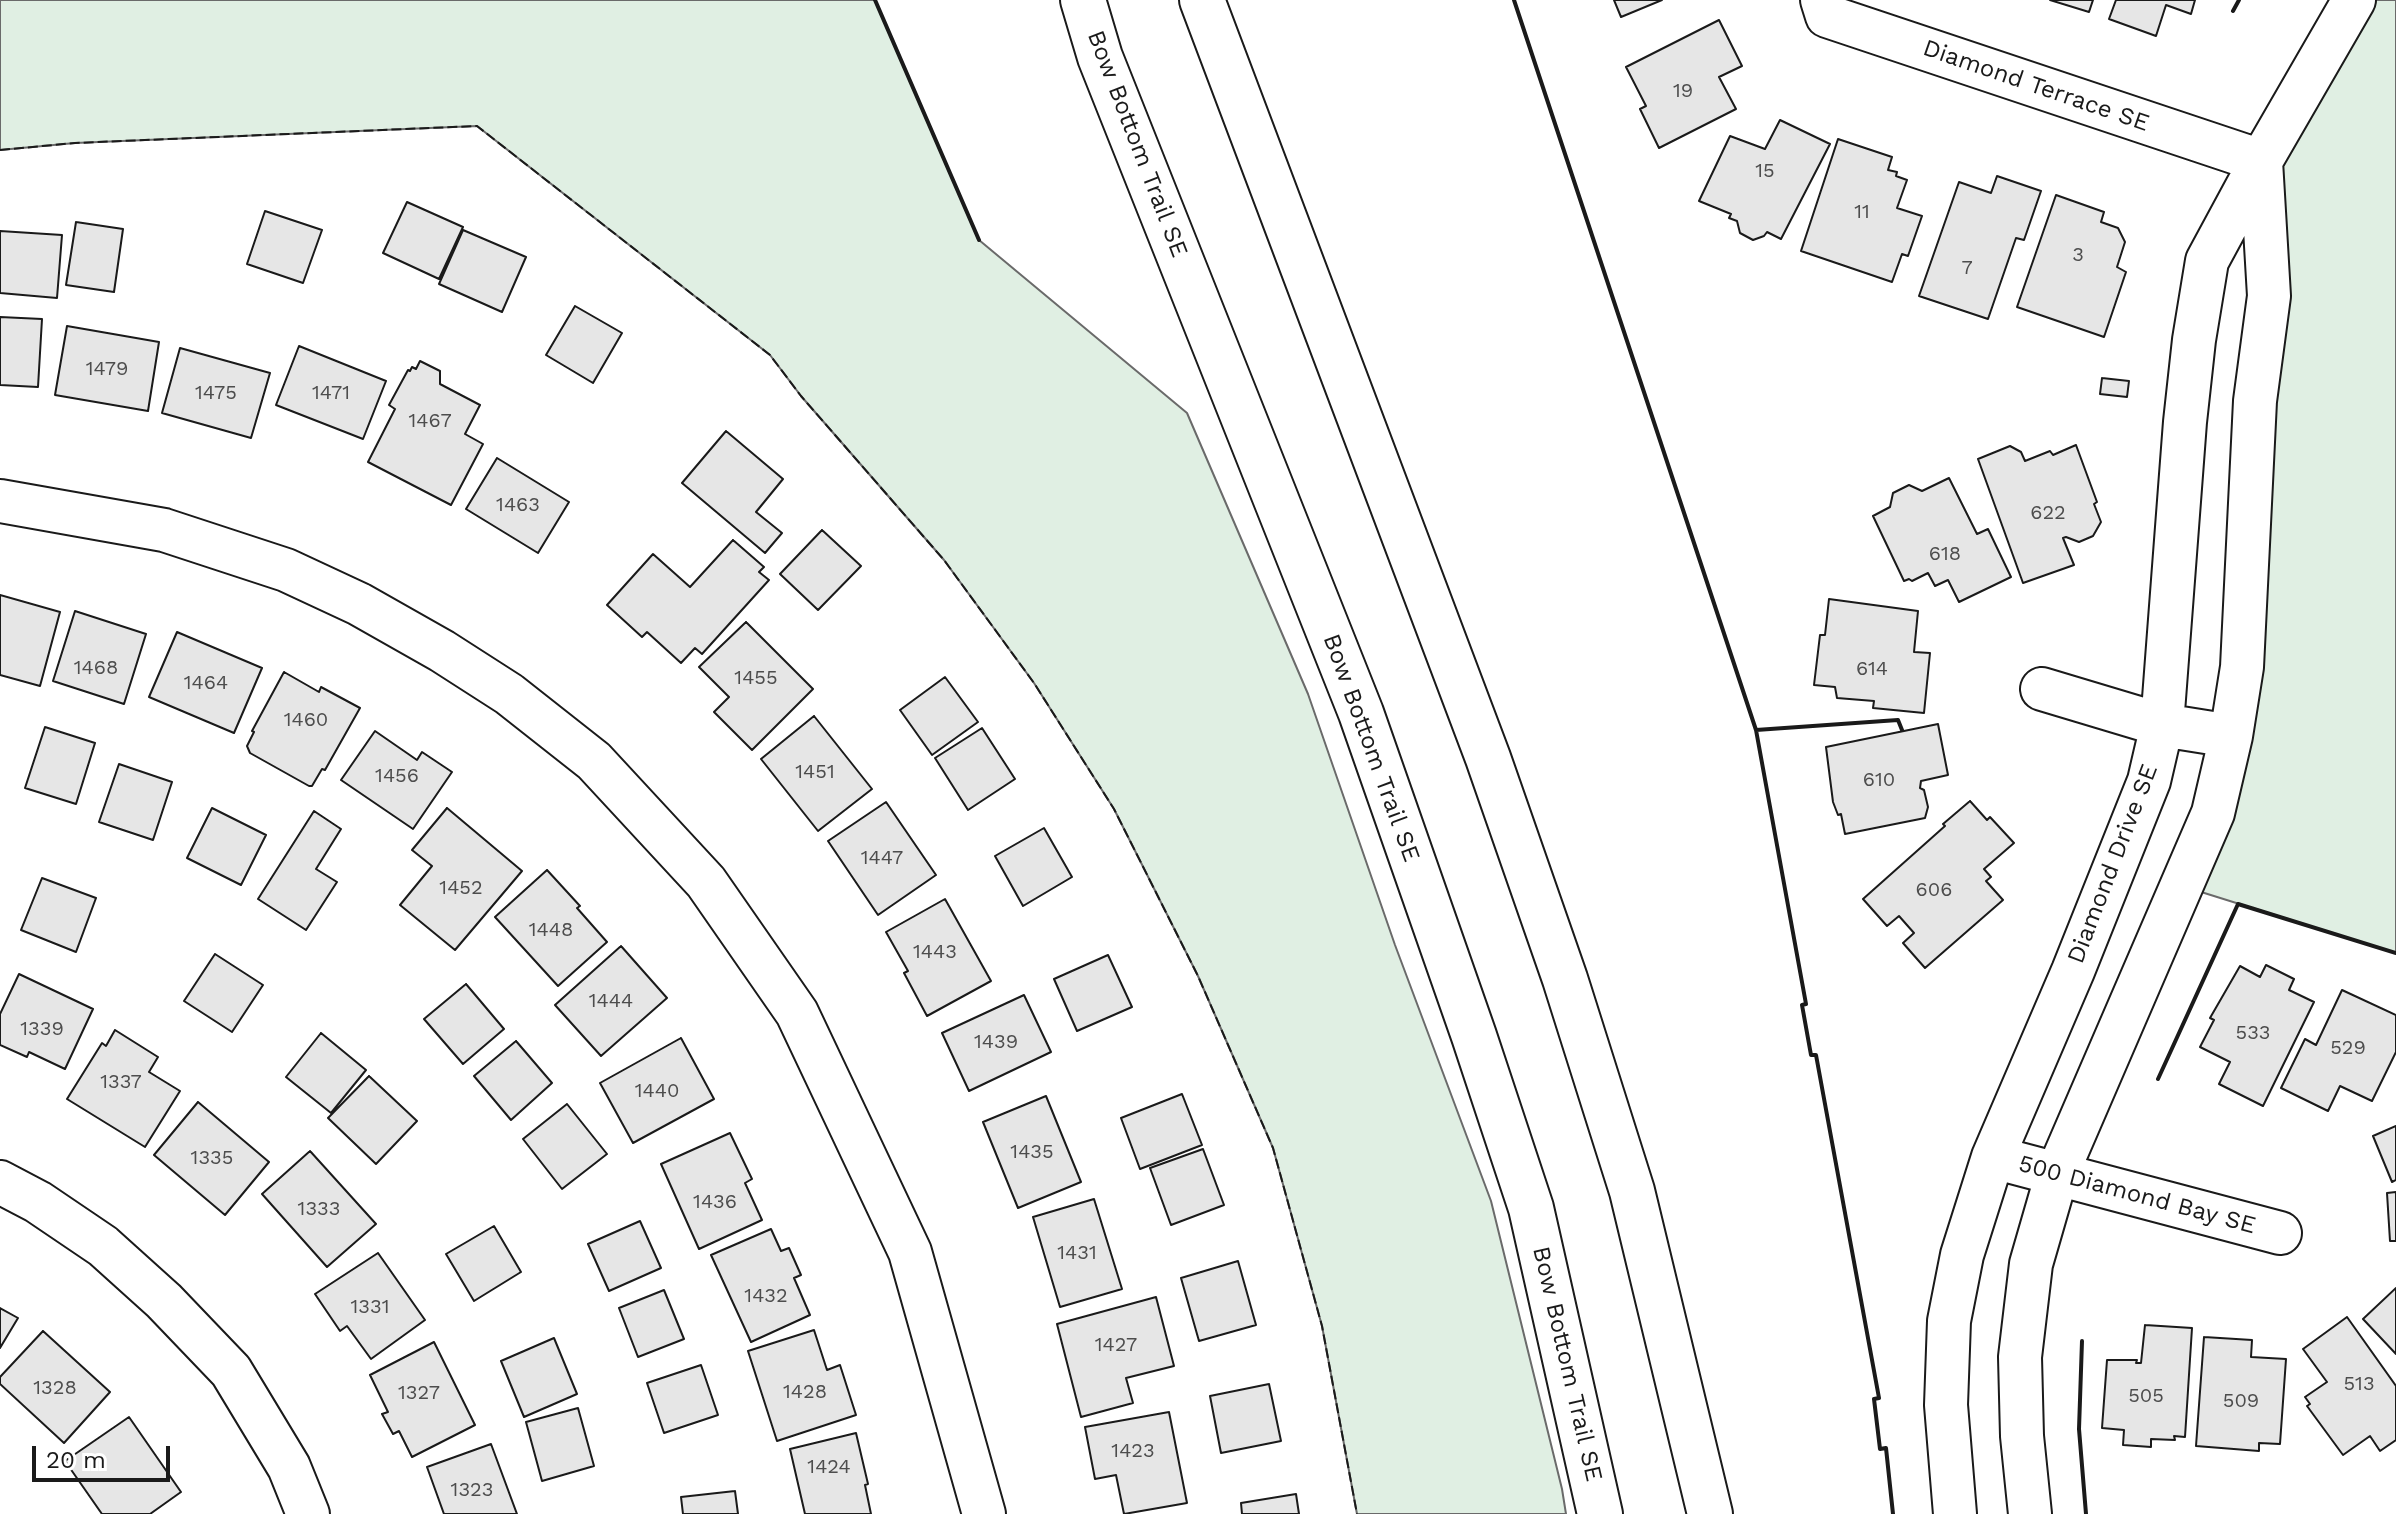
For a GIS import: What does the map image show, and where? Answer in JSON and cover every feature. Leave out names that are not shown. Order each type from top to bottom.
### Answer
[{"type":"highway","points":[[1063,0],[1100,57]]},
{"type":"highway","name":"Bow Bottom Trail SE","points":[[1083,0],[1100,57],[1361,713],[1469,1022],[1531,1208],[1600,1514]]},
{"type":"highway","points":[[1202,0],[1488,758],[1565,979],[1632,1191],[1710,1514]]},
{"type":"street","name":"Diamond Terrace SE","points":[[1822,0],[1827,16],[2261,161]]},
{"type":"street","name":"Diamond Drive SE","points":[[1955,1514],[1946,1405],[1949,1321],[1962,1255],[1993,1157],[2073,971],[2149,781],[2162,725],[2185,422],[2207,261],[2354,0]]},
{"type":"street","points":[[2030,1514],[2022,1436],[2020,1357],[2031,1264],[2057,1174],[2213,813],[2231,736],[2242,667],[2255,401],[2269,296],[2261,161]]},
{"type":"street","points":[[0,501],[164,530],[286,570],[359,604],[442,651],[509,694],[594,761],[706,882],[797,1013],[910,1252],[984,1514]]},
{"type":"street","points":[[2042,689],[2162,725],[2231,736]]},
{"type":"street","name":"500 Diamond Bay SE","points":[[1993,1157],[2280,1233]]},
{"type":"street","points":[[0,1182],[38,1202],[103,1246],[164,1301],[231,1371],[289,1467],[308,1514]]},
{"type":"green space","points":[[0,0],[875,0],[979,240],[1187,413],[1308,694],[1395,945],[1491,1201],[1566,1514],[1357,1514],[1322,1326],[1273,1148],[1198,976],[1114,809],[1034,683],[944,560],[801,396],[770,355],[477,126],[75,143],[0,150]]},
{"type":"green space","points":[[2354,0],[2396,0],[2396,953],[2182,886],[2213,813],[2261,161]]},
{"type":"building","points":[[1614,0],[1662,0],[1621,17]]},
{"type":"building","points":[[2050,0],[2093,0],[2089,12]]},
{"type":"building","points":[[2116,0],[2195,0],[2191,14],[2166,5],[2156,36],[2109,19]]},
{"type":"building","points":[[1719,20],[1742,66],[1719,77],[1736,109],[1659,148],[1640,109],[1646,106],[1626,67]]},
{"type":"building","points":[[1780,120],[1830,144],[1781,239],[1767,232],[1753,240],[1740,233],[1737,221],[1729,218],[1731,214],[1699,201],[1730,136],[1765,149]]},
{"type":"building","points":[[1838,139],[1892,157],[1888,170],[1897,172],[1896,176],[1907,180],[1897,208],[1922,216],[1908,256],[1902,254],[1892,282],[1801,251]]},
{"type":"building","points":[[1997,176],[2041,191],[2024,240],[2016,238],[1988,319],[1919,296],[1959,182],[1991,193]]},
{"type":"building","points":[[2056,195],[2104,212],[2101,222],[2118,228],[2125,242],[2117,267],[2126,272],[2104,337],[2017,307]]},
{"type":"building","points":[[407,202],[463,227],[439,279],[383,253]]},
{"type":"building","points":[[265,211],[322,230],[303,283],[247,264]]},
{"type":"building","points":[[76,222],[123,229],[114,292],[66,285]]},
{"type":"building","points":[[463,230],[526,257],[502,312],[439,284]]},
{"type":"building","points":[[0,231],[62,235],[57,298],[0,293]]},
{"type":"building","points":[[575,306],[622,333],[593,383],[546,355]]},
{"type":"building","points":[[0,317],[42,319],[38,387],[0,385]]},
{"type":"building","points":[[67,326],[159,342],[148,411],[55,395]]},
{"type":"building","points":[[299,346],[386,381],[363,439],[276,405]]},
{"type":"building","points":[[180,348],[270,373],[251,438],[162,413]]},
{"type":"building","points":[[420,361],[440,371],[440,384],[480,405],[465,434],[483,444],[451,505],[368,462],[395,409],[389,405],[408,370],[412,367],[416,369]]},
{"type":"building","points":[[2102,378],[2129,381],[2127,397],[2100,394]]},
{"type":"building","points":[[726,431],[783,479],[756,512],[782,533],[765,553],[682,483]]},
{"type":"building","points":[[2076,445],[2101,522],[2093,536],[2079,542],[2063,538],[2074,565],[2023,583],[1978,459],[2010,446],[2021,452],[2025,461],[2050,451],[2053,455]]},
{"type":"building","points":[[497,458],[569,502],[538,553],[466,509]]},
{"type":"building","points":[[1949,478],[1977,534],[1988,529],[2011,577],[1959,602],[1948,580],[1935,586],[1928,573],[1912,581],[1904,581],[1873,516],[1890,507],[1893,493],[1909,485],[1922,491]]},
{"type":"building","points":[[822,530],[861,566],[818,610],[780,574]]},
{"type":"building","points":[[733,540],[764,567],[759,572],[769,580],[702,654],[695,648],[681,663],[647,632],[642,637],[607,605],[653,554],[690,587]]},
{"type":"building","points":[[0,595],[60,612],[40,686],[0,675]]},
{"type":"building","points":[[1829,599],[1918,611],[1914,652],[1930,653],[1924,713],[1873,708],[1874,701],[1837,698],[1835,687],[1814,685],[1820,635],[1825,635]]},
{"type":"building","points":[[75,611],[146,634],[124,704],[53,681]]},
{"type":"building","points":[[746,622],[813,689],[752,750],[714,712],[729,697],[699,667]]},
{"type":"building","points":[[177,632],[262,668],[234,733],[149,697]]},
{"type":"building","points":[[284,672],[319,692],[321,687],[360,708],[325,770],[322,769],[312,786],[250,753],[247,746]]},
{"type":"building","points":[[945,677],[978,722],[932,755],[900,710]]},
{"type":"building","points":[[814,716],[872,789],[818,831],[761,759]]},
{"type":"building","points":[[1938,724],[1948,775],[1921,781],[1920,788],[1924,790],[1928,807],[1925,818],[1845,834],[1841,814],[1838,815],[1833,802],[1826,747]]},
{"type":"building","points":[[45,727],[95,743],[76,804],[25,788]]},
{"type":"building","points":[[982,728],[1015,779],[968,810],[935,758]]},
{"type":"building","points":[[375,731],[417,760],[422,752],[452,772],[413,829],[341,780]]},
{"type":"building","points":[[119,764],[172,782],[153,840],[99,822]]},
{"type":"building","points":[[1970,801],[2014,843],[1984,869],[1991,877],[1986,881],[2003,900],[1925,968],[1903,943],[1914,933],[1899,916],[1887,926],[1863,899]]},
{"type":"building","points":[[886,802],[936,875],[878,915],[828,841]]},
{"type":"building","points":[[212,808],[266,835],[241,885],[187,858]]},
{"type":"building","points":[[447,808],[522,871],[455,950],[400,905],[432,866],[412,850]]},
{"type":"building","points":[[314,811],[341,829],[316,869],[337,882],[306,930],[258,899]]},
{"type":"building","points":[[1044,828],[1072,877],[1023,906],[995,856]]},
{"type":"building","points":[[547,870],[607,942],[558,986],[495,917]]},
{"type":"building","points":[[42,878],[96,898],[76,952],[21,930]]},
{"type":"building","points":[[945,899],[991,981],[927,1016],[904,973],[908,971],[886,932]]},
{"type":"building","points":[[621,946],[667,998],[601,1056],[555,1005]]},
{"type":"building","points":[[215,954],[263,985],[232,1032],[184,1001]]},
{"type":"building","points":[[1108,955],[1132,1007],[1077,1031],[1054,979]]},
{"type":"building","points":[[2266,965],[2294,979],[2289,990],[2314,1002],[2263,1106],[2219,1084],[2230,1062],[2200,1047],[2214,1020],[2210,1018],[2240,966],[2260,977]]},
{"type":"building","points":[[19,974],[93,1009],[65,1069],[29,1052],[27,1057],[0,1045],[0,1014]]},
{"type":"building","points":[[466,984],[504,1029],[463,1064],[424,1019]]},
{"type":"building","points":[[2342,990],[2396,1015],[2396,1052],[2372,1101],[2340,1086],[2328,1111],[2281,1088],[2305,1039],[2316,1045]]},
{"type":"building","points":[[1024,995],[1051,1052],[969,1091],[942,1033]]},
{"type":"building","points":[[115,1030],[158,1057],[149,1072],[180,1091],[145,1147],[67,1099],[102,1043],[106,1046]]},
{"type":"building","points":[[321,1033],[366,1070],[331,1113],[286,1077]]},
{"type":"building","points":[[681,1038],[714,1099],[633,1143],[600,1083]]},
{"type":"building","points":[[516,1041],[552,1083],[511,1120],[474,1076]]},
{"type":"building","points":[[369,1076],[417,1121],[376,1164],[328,1118]]},
{"type":"building","points":[[1182,1094],[1202,1145],[1140,1169],[1121,1118]]},
{"type":"building","points":[[1046,1096],[1081,1182],[1018,1208],[983,1122]]},
{"type":"building","points":[[198,1102],[269,1162],[225,1215],[154,1155]]},
{"type":"building","points":[[567,1104],[607,1154],[562,1189],[523,1139]]},
{"type":"building","points":[[2396,1126],[2396,1180],[2392,1182],[2373,1136]]},
{"type":"building","points":[[730,1133],[752,1179],[745,1183],[762,1220],[699,1249],[661,1164]]},
{"type":"building","points":[[1203,1149],[1224,1205],[1171,1225],[1150,1168]]},
{"type":"building","points":[[310,1151],[376,1224],[327,1267],[262,1194]]},
{"type":"building","points":[[2396,1192],[2396,1241],[2390,1241],[2387,1193]]},
{"type":"building","points":[[1094,1199],[1122,1289],[1060,1307],[1033,1217]]},
{"type":"building","points":[[640,1221],[661,1268],[609,1291],[588,1244]]},
{"type":"building","points":[[494,1226],[521,1272],[474,1301],[446,1254]]},
{"type":"building","points":[[771,1229],[781,1251],[789,1248],[801,1275],[794,1278],[810,1315],[751,1342],[711,1255]]},
{"type":"building","points":[[378,1253],[425,1320],[371,1359],[347,1326],[340,1331],[315,1294]]},
{"type":"building","points":[[1238,1261],[1256,1325],[1199,1341],[1181,1278]]},
{"type":"building","points":[[2396,1288],[2396,1354],[2363,1319]]},
{"type":"building","points":[[664,1290],[684,1339],[638,1357],[619,1308]]},
{"type":"building","points":[[1156,1297],[1174,1366],[1126,1378],[1133,1403],[1081,1417],[1057,1324]]},
{"type":"building","points":[[0,1308],[18,1318],[0,1348]]},
{"type":"building","points":[[2347,1317],[2396,1386],[2396,1440],[2380,1451],[2370,1436],[2343,1455],[2307,1406],[2310,1404],[2305,1397],[2327,1382],[2303,1349]]},
{"type":"building","points":[[2145,1325],[2192,1328],[2185,1437],[2174,1436],[2175,1440],[2151,1439],[2151,1447],[2123,1445],[2124,1430],[2102,1428],[2107,1360],[2137,1360],[2136,1363],[2141,1363]]},
{"type":"building","points":[[814,1330],[827,1370],[840,1365],[856,1415],[777,1441],[748,1351]]},
{"type":"building","points":[[43,1331],[110,1392],[64,1443],[0,1384],[0,1377]]},
{"type":"building","points":[[2204,1337],[2252,1340],[2251,1357],[2286,1359],[2280,1444],[2259,1443],[2259,1451],[2196,1446]]},
{"type":"building","points":[[554,1338],[577,1394],[524,1417],[501,1361]]},
{"type":"building","points":[[434,1342],[475,1425],[412,1457],[399,1431],[393,1434],[382,1414],[388,1412],[370,1375]]},
{"type":"building","points":[[701,1365],[718,1415],[664,1433],[647,1383]]},
{"type":"building","points":[[1269,1384],[1281,1441],[1221,1453],[1210,1396]]},
{"type":"building","points":[[578,1408],[594,1466],[542,1481],[526,1422]]},
{"type":"building","points":[[1169,1412],[1187,1503],[1124,1514],[1116,1475],[1095,1479],[1085,1427]]},
{"type":"building","points":[[129,1417],[181,1492],[150,1514],[102,1514],[65,1461]]},
{"type":"building","points":[[856,1433],[868,1484],[865,1485],[871,1514],[805,1514],[790,1449]]},
{"type":"building","points":[[491,1444],[517,1514],[444,1514],[427,1467]]},
{"type":"building","points":[[735,1491],[738,1514],[683,1514],[681,1497]]},
{"type":"building","points":[[1296,1494],[1299,1514],[1242,1514],[1241,1503]]},
{"type":"fence","points":[[0,150],[75,143],[477,126],[770,355],[801,396],[944,560],[1034,683],[1114,809],[1198,976],[1273,1148],[1322,1326],[1357,1514]]},
{"type":"wall","points":[[875,0],[979,240]]},
{"type":"wall","points":[[1514,0],[1756,730],[1806,1004],[1802,1005],[1811,1055],[1816,1055],[1879,1398],[1874,1399],[1880,1449],[1886,1448],[1893,1514]]},
{"type":"wall","points":[[2233,11],[2239,0]]},
{"type":"wall","points":[[1756,730],[1898,720],[1902,730]]},
{"type":"wall","points":[[2158,1079],[2238,904],[2396,953]]},
{"type":"wall","points":[[2082,1341],[2079,1429],[2086,1514]]}]
